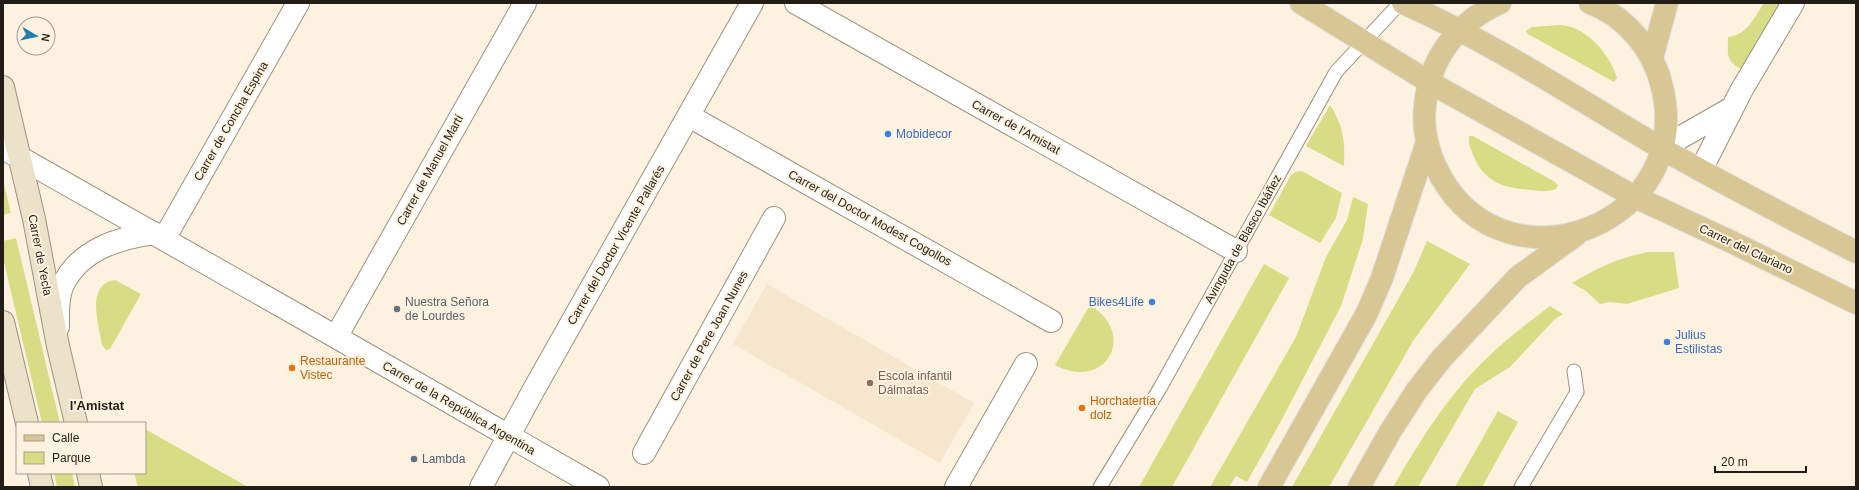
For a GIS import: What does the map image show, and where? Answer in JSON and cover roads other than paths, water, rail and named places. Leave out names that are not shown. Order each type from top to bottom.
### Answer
[{"type":"main road","name":"Carrer del Clariano","points":[[1301,3],[1429,82],[1635,197],[1738,245],[1856,303]]},
{"type":"main road","points":[[1403,3],[1439,19],[1458,31],[1538,73],[1701,170],[1757,201],[1856,252]]},
{"type":"main road","points":[[1500,3],[1474,16],[1458,31],[1440,55],[1429,82],[1424,112],[1427,142],[1434,165],[1446,187],[1463,205],[1483,220],[1505,231],[1530,236],[1554,237],[1579,233]]},
{"type":"main road","points":[[1359,487],[1390,432],[1417,390],[1447,352],[1518,277],[1579,233],[1610,219],[1635,197],[1651,174],[1662,148],[1666,111],[1664,93],[1652,58],[1642,42],[1628,27],[1614,15],[1590,3]]},
{"type":"main road","points":[[1652,58],[1668,3]]},
{"type":"main road","points":[[1269,487],[1367,312],[1382,278],[1427,142]]},
{"type":"street","name":"Carrer de Concha Espina","points":[[159,236],[298,3]]},
{"type":"street","name":"Carrer de Manuel Martí","points":[[336,337],[525,3]]},
{"type":"street","name":"Carrer del Doctor Vicente Pallarés","points":[[481,487],[537,384],[752,3]]},
{"type":"street","name":"Carrer de l'Amistat","points":[[796,3],[1236,251]]},
{"type":"street","points":[[1701,170],[1732,108],[1793,3]]},
{"type":"street","name":"Carrer de Yecla","points":[[3,88],[12,154],[76,422]]},
{"type":"street","points":[[1662,148],[1732,108]]},
{"type":"street","name":"Carrer del Doctor Modest Cogollos","points":[[689,116],[1050,321]]},
{"type":"street","name":"Carrer de la República Argentina","points":[[12,154],[159,236],[598,487]]},
{"type":"street","name":"Carrer de Pere Joan Nunes","points":[[644,453],[774,218]]},
{"type":"street","points":[[58,346],[58,307],[62,287],[73,269],[93,252],[122,238],[159,236]]},
{"type":"street","points":[[3,322],[27,422]]},
{"type":"street","points":[[956,487],[1026,364]]},
{"type":"street","points":[[39,474],[42,487]]},
{"type":"street","points":[[88,474],[91,487]]},
{"type":"lane","name":"Avinguda de Blasco Ibáñez","points":[[1100,487],[1160,388],[1336,72],[1400,3]]},
{"type":"lane","points":[[1521,487],[1577,392],[1574,371]]},
{"type":"place","name":"Mobidecor","points":[[888,134]]},
{"type":"place","name":"Bikes4Life","points":[[1152,302]]},
{"type":"place","name":"Nuestra Señora de Lourdes","points":[[397,309]]},
{"type":"place","name":"Julius Estilistas","points":[[1667,342]]},
{"type":"place","name":"Restaurante Vistec","points":[[292,368]]},
{"type":"place","name":"Escola infantil Dálmatas","points":[[870,383]]},
{"type":"place","name":"Horchatertía dolz","points":[[1082,408]]},
{"type":"place","name":"Lambda","points":[[414,459]]},
{"type":"district","name":"l'Amistat","points":[[97,405]]}]
